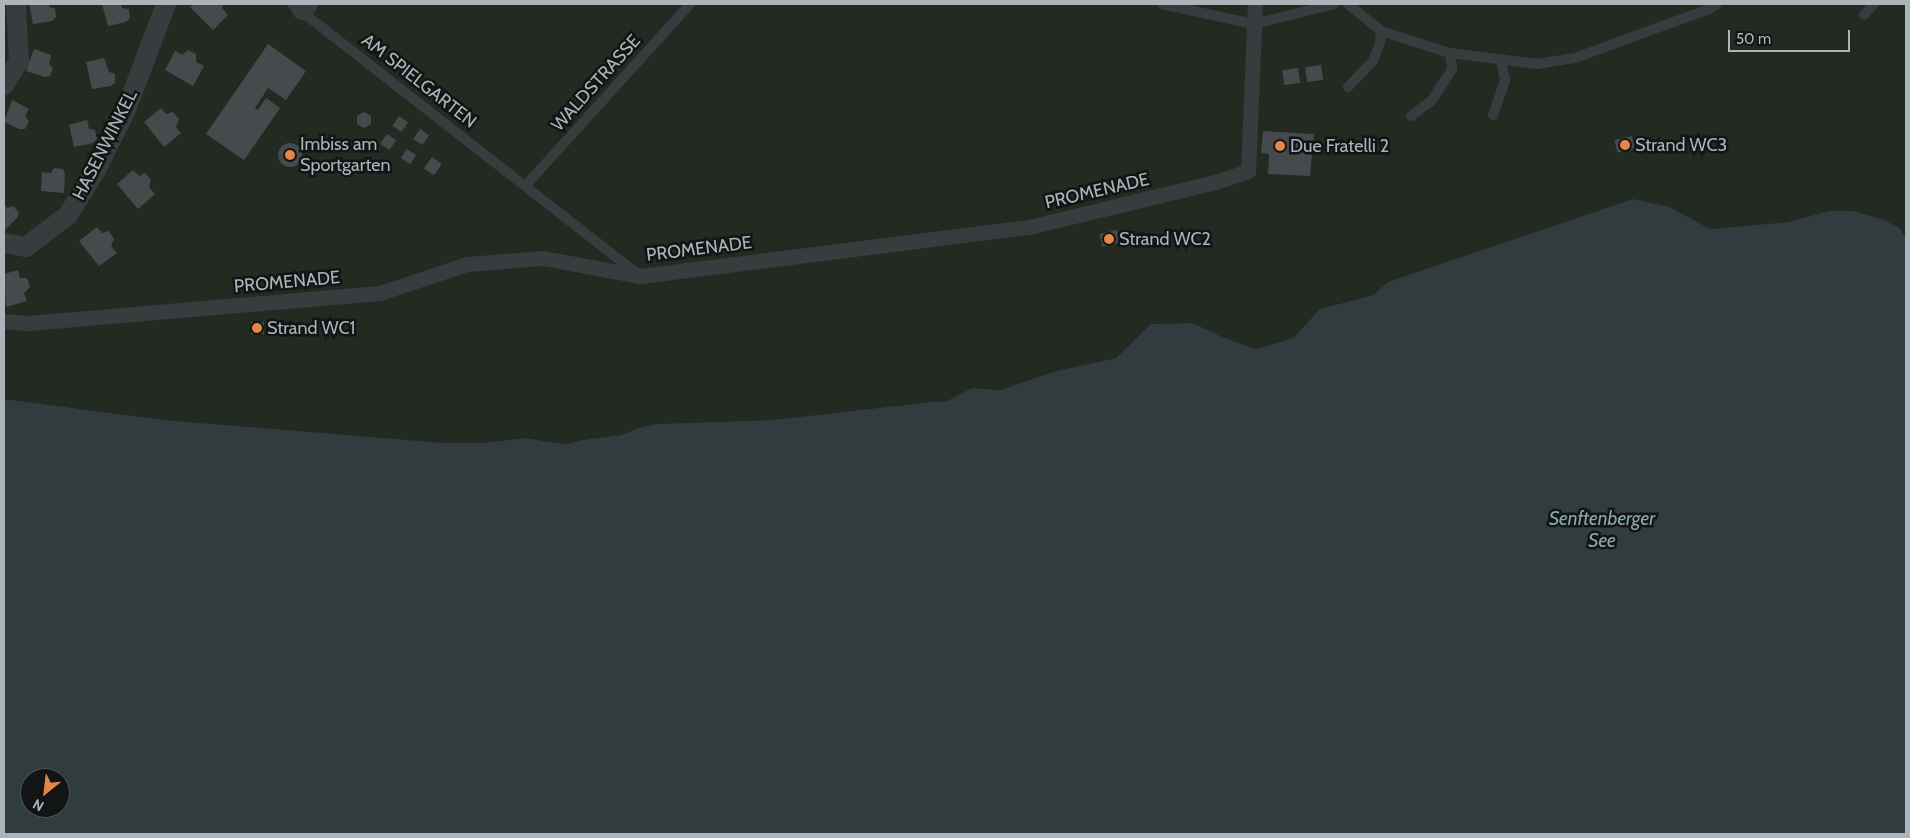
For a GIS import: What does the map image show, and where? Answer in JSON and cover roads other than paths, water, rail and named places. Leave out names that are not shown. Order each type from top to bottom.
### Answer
[{"type":"street","points":[[4,85],[19,61],[16,4]]},
{"type":"street","name":"HASENWINKEL","points":[[4,243],[26,247],[68,215],[96,170],[126,110],[166,4]]},
{"type":"street","points":[[1254,24],[1255,4]]},
{"type":"street","name":"PROMENADE","points":[[4,321],[29,323],[380,293],[467,264],[543,258],[640,276],[1029,227],[1215,182],[1248,171],[1254,24]]},
{"type":"lane","name":"WALDSTRASSE","points":[[526,185],[690,4]]},
{"type":"lane","points":[[1162,4],[1254,24],[1334,4]]},
{"type":"lane","points":[[1348,4],[1381,31],[1450,53],[1537,64],[1575,58],[1709,9],[1717,4]]},
{"type":"lane","points":[[1864,15],[1874,4]]},
{"type":"lane","name":"AM SPIELGARTEN","points":[[301,6],[640,276]]},
{"type":"lane","points":[[1348,88],[1373,62],[1380,43],[1381,31]]},
{"type":"lane","points":[[1411,116],[1432,100],[1452,70],[1450,53]]},
{"type":"lane","points":[[1493,115],[1506,80],[1502,61]]},
{"type":"water","name":"Senftenberger See","points":[[1633,199],[1670,207],[1710,229],[1787,222],[1829,211],[1852,211],[1881,219],[1900,228],[1906,238],[1906,834],[4,834],[4,399],[165,420],[445,443],[484,443],[524,438],[566,444],[621,435],[641,427],[656,424],[772,420],[945,402],[972,388],[1000,390],[1056,371],[1116,358],[1151,324],[1193,323],[1222,337],[1256,349],[1293,338],[1320,309],[1373,295],[1388,282]]},
{"type":"place","name":"Strand WC3","points":[[1625,145]]},
{"type":"place","name":"Due Fratelli 2","points":[[1280,146]]},
{"type":"place","name":"Imbiss am Sportgarten","points":[[290,155]]},
{"type":"place","name":"Strand WC2","points":[[1109,239]]},
{"type":"place","name":"Strand WC1","points":[[257,328]]}]
